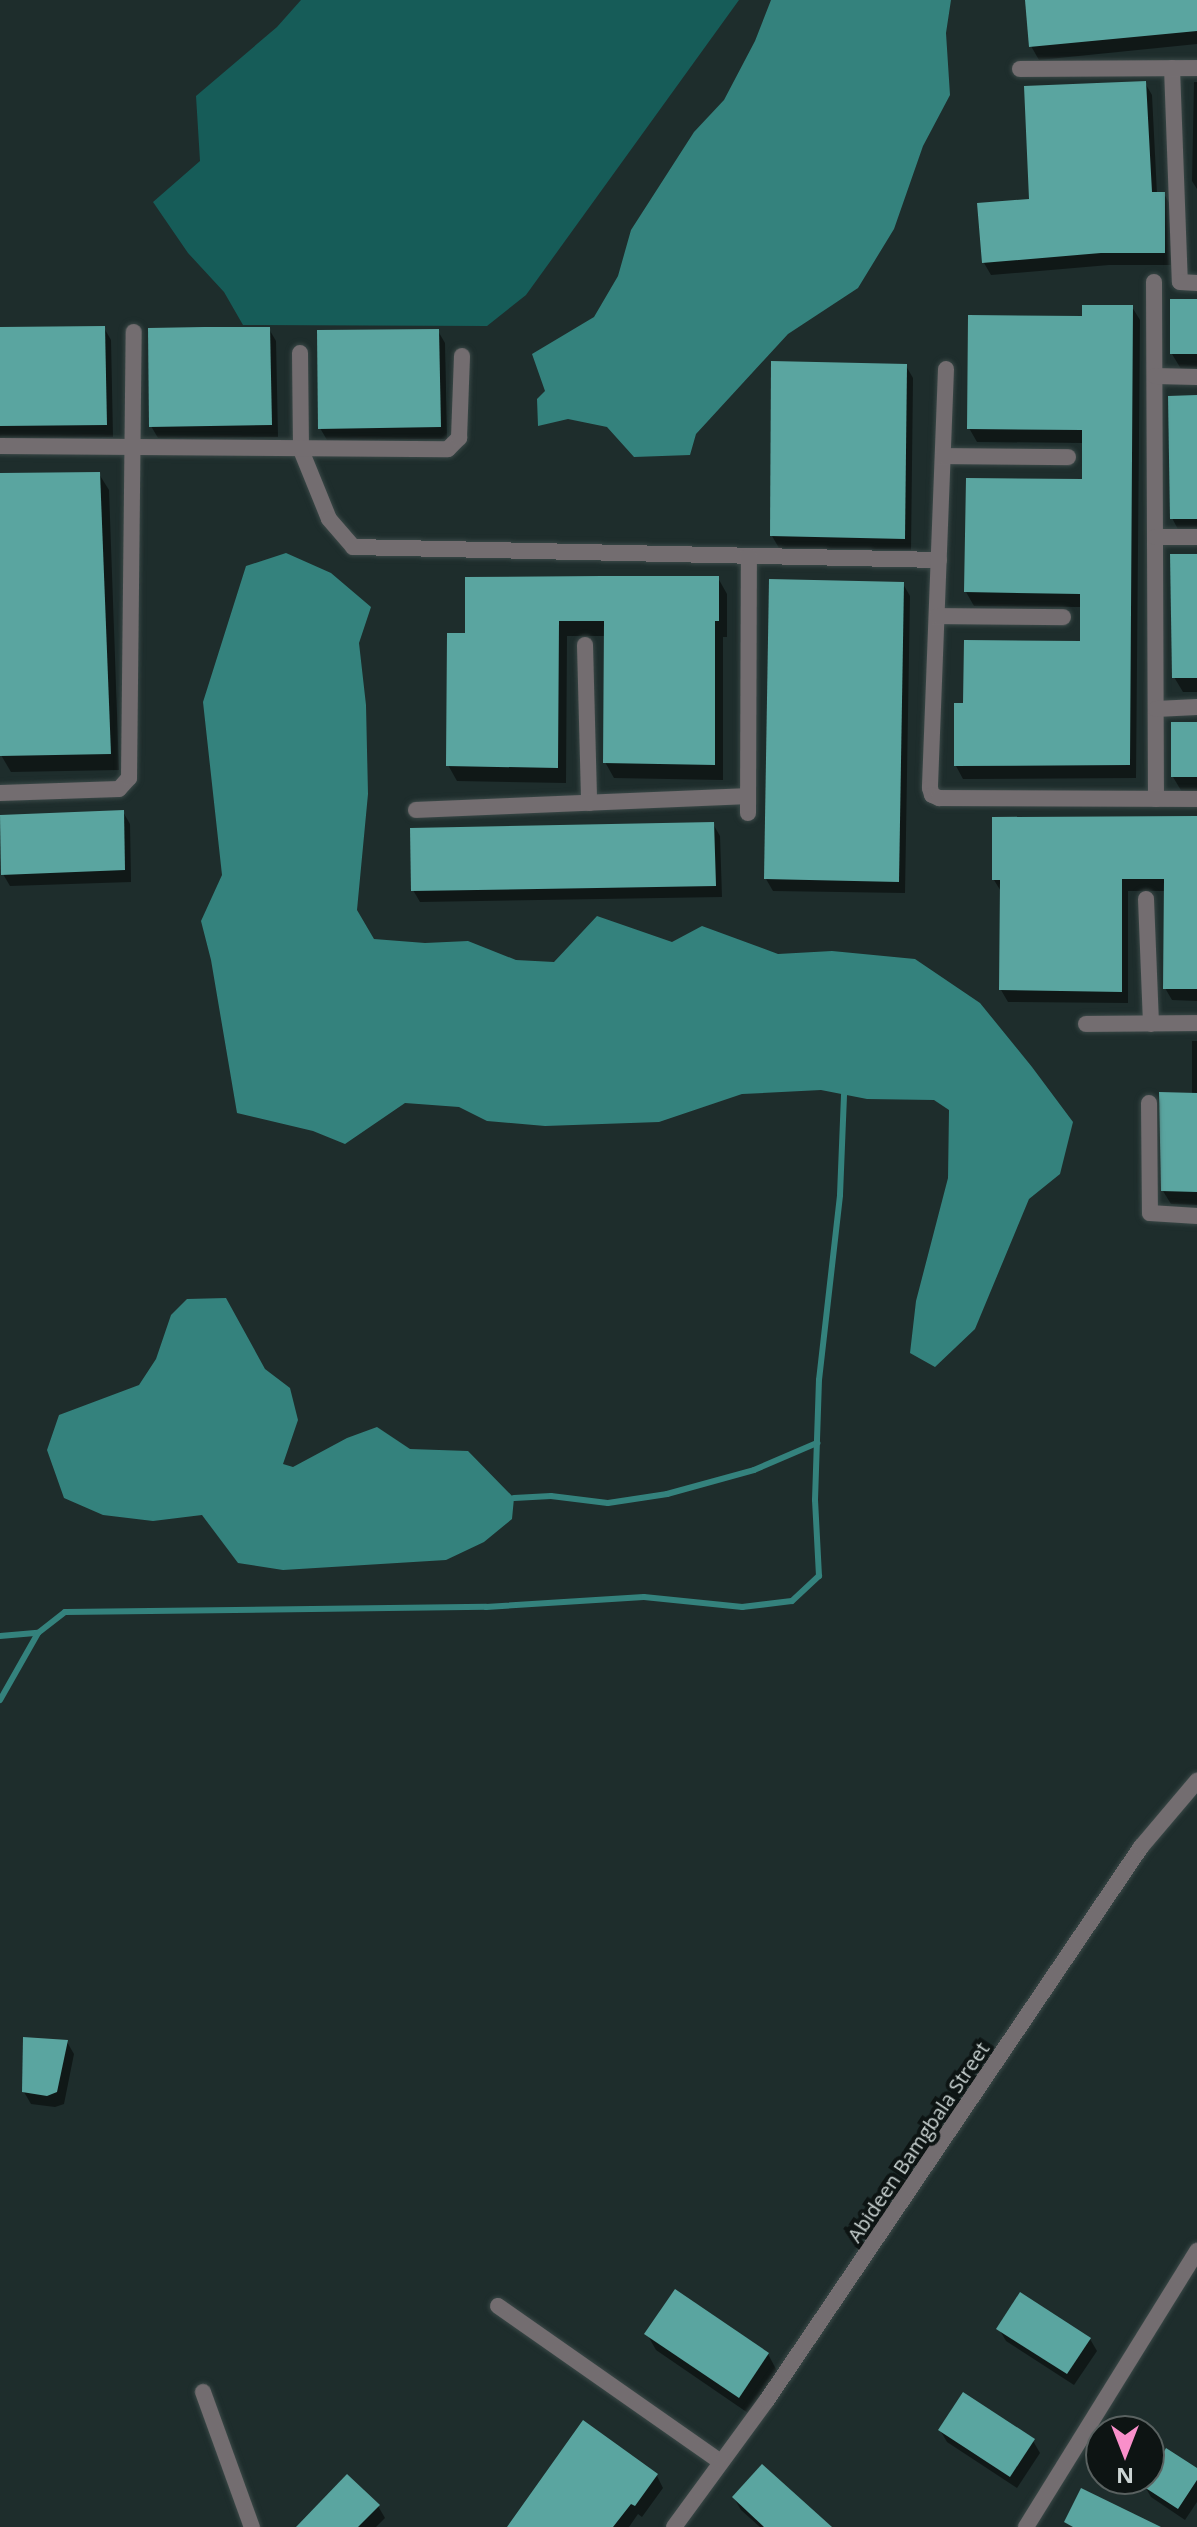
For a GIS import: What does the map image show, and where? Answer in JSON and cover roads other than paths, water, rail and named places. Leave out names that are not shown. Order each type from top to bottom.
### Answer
[{"type":"street","points":[[1172,68],[1180,282],[1197,283]]},
{"type":"street","points":[[1020,69],[1197,68]]},
{"type":"street","points":[[1154,282],[1156,799]]},
{"type":"street","points":[[0,793],[119,789],[129,778],[134,332]]},
{"type":"street","points":[[300,353],[301,450],[329,519],[353,547],[939,560]]},
{"type":"street","points":[[0,446],[448,449],[456,445],[459,438],[462,356]]},
{"type":"street","points":[[946,369],[932,795],[939,798],[1197,799]]},
{"type":"street","points":[[1155,376],[1197,377]]},
{"type":"street","points":[[943,456],[1068,457]]},
{"type":"street","points":[[1155,537],[1197,537]]},
{"type":"street","points":[[748,813],[749,556]]},
{"type":"street","points":[[937,616],[1063,617]]},
{"type":"street","points":[[585,645],[589,803]]},
{"type":"street","points":[[1156,709],[1197,707]]},
{"type":"street","points":[[416,810],[748,796]]},
{"type":"street","points":[[1146,899],[1151,1024]]},
{"type":"street","points":[[1086,1024],[1197,1023]]},
{"type":"street","points":[[1149,1103],[1150,1213],[1197,1216]]},
{"type":"street","name":"Abideen Bamgbala Street","points":[[674,2527],[767,2400],[1141,1847],[1197,1781]]},
{"type":"street","points":[[1026,2527],[1197,2251]]},
{"type":"street","points":[[498,2306],[721,2462]]},
{"type":"street","points":[[203,2392],[252,2527]]},
{"type":"waterway","points":[[0,1700],[38,1633],[65,1612],[486,1607],[644,1597],[742,1607],[792,1601],[819,1576],[815,1500],[819,1380],[840,1195],[844,1094]]},
{"type":"waterway","points":[[514,1498],[551,1496],[608,1503],[667,1494],[754,1470],[817,1443]]},
{"type":"waterway","points":[[0,1636],[38,1633]]}]
